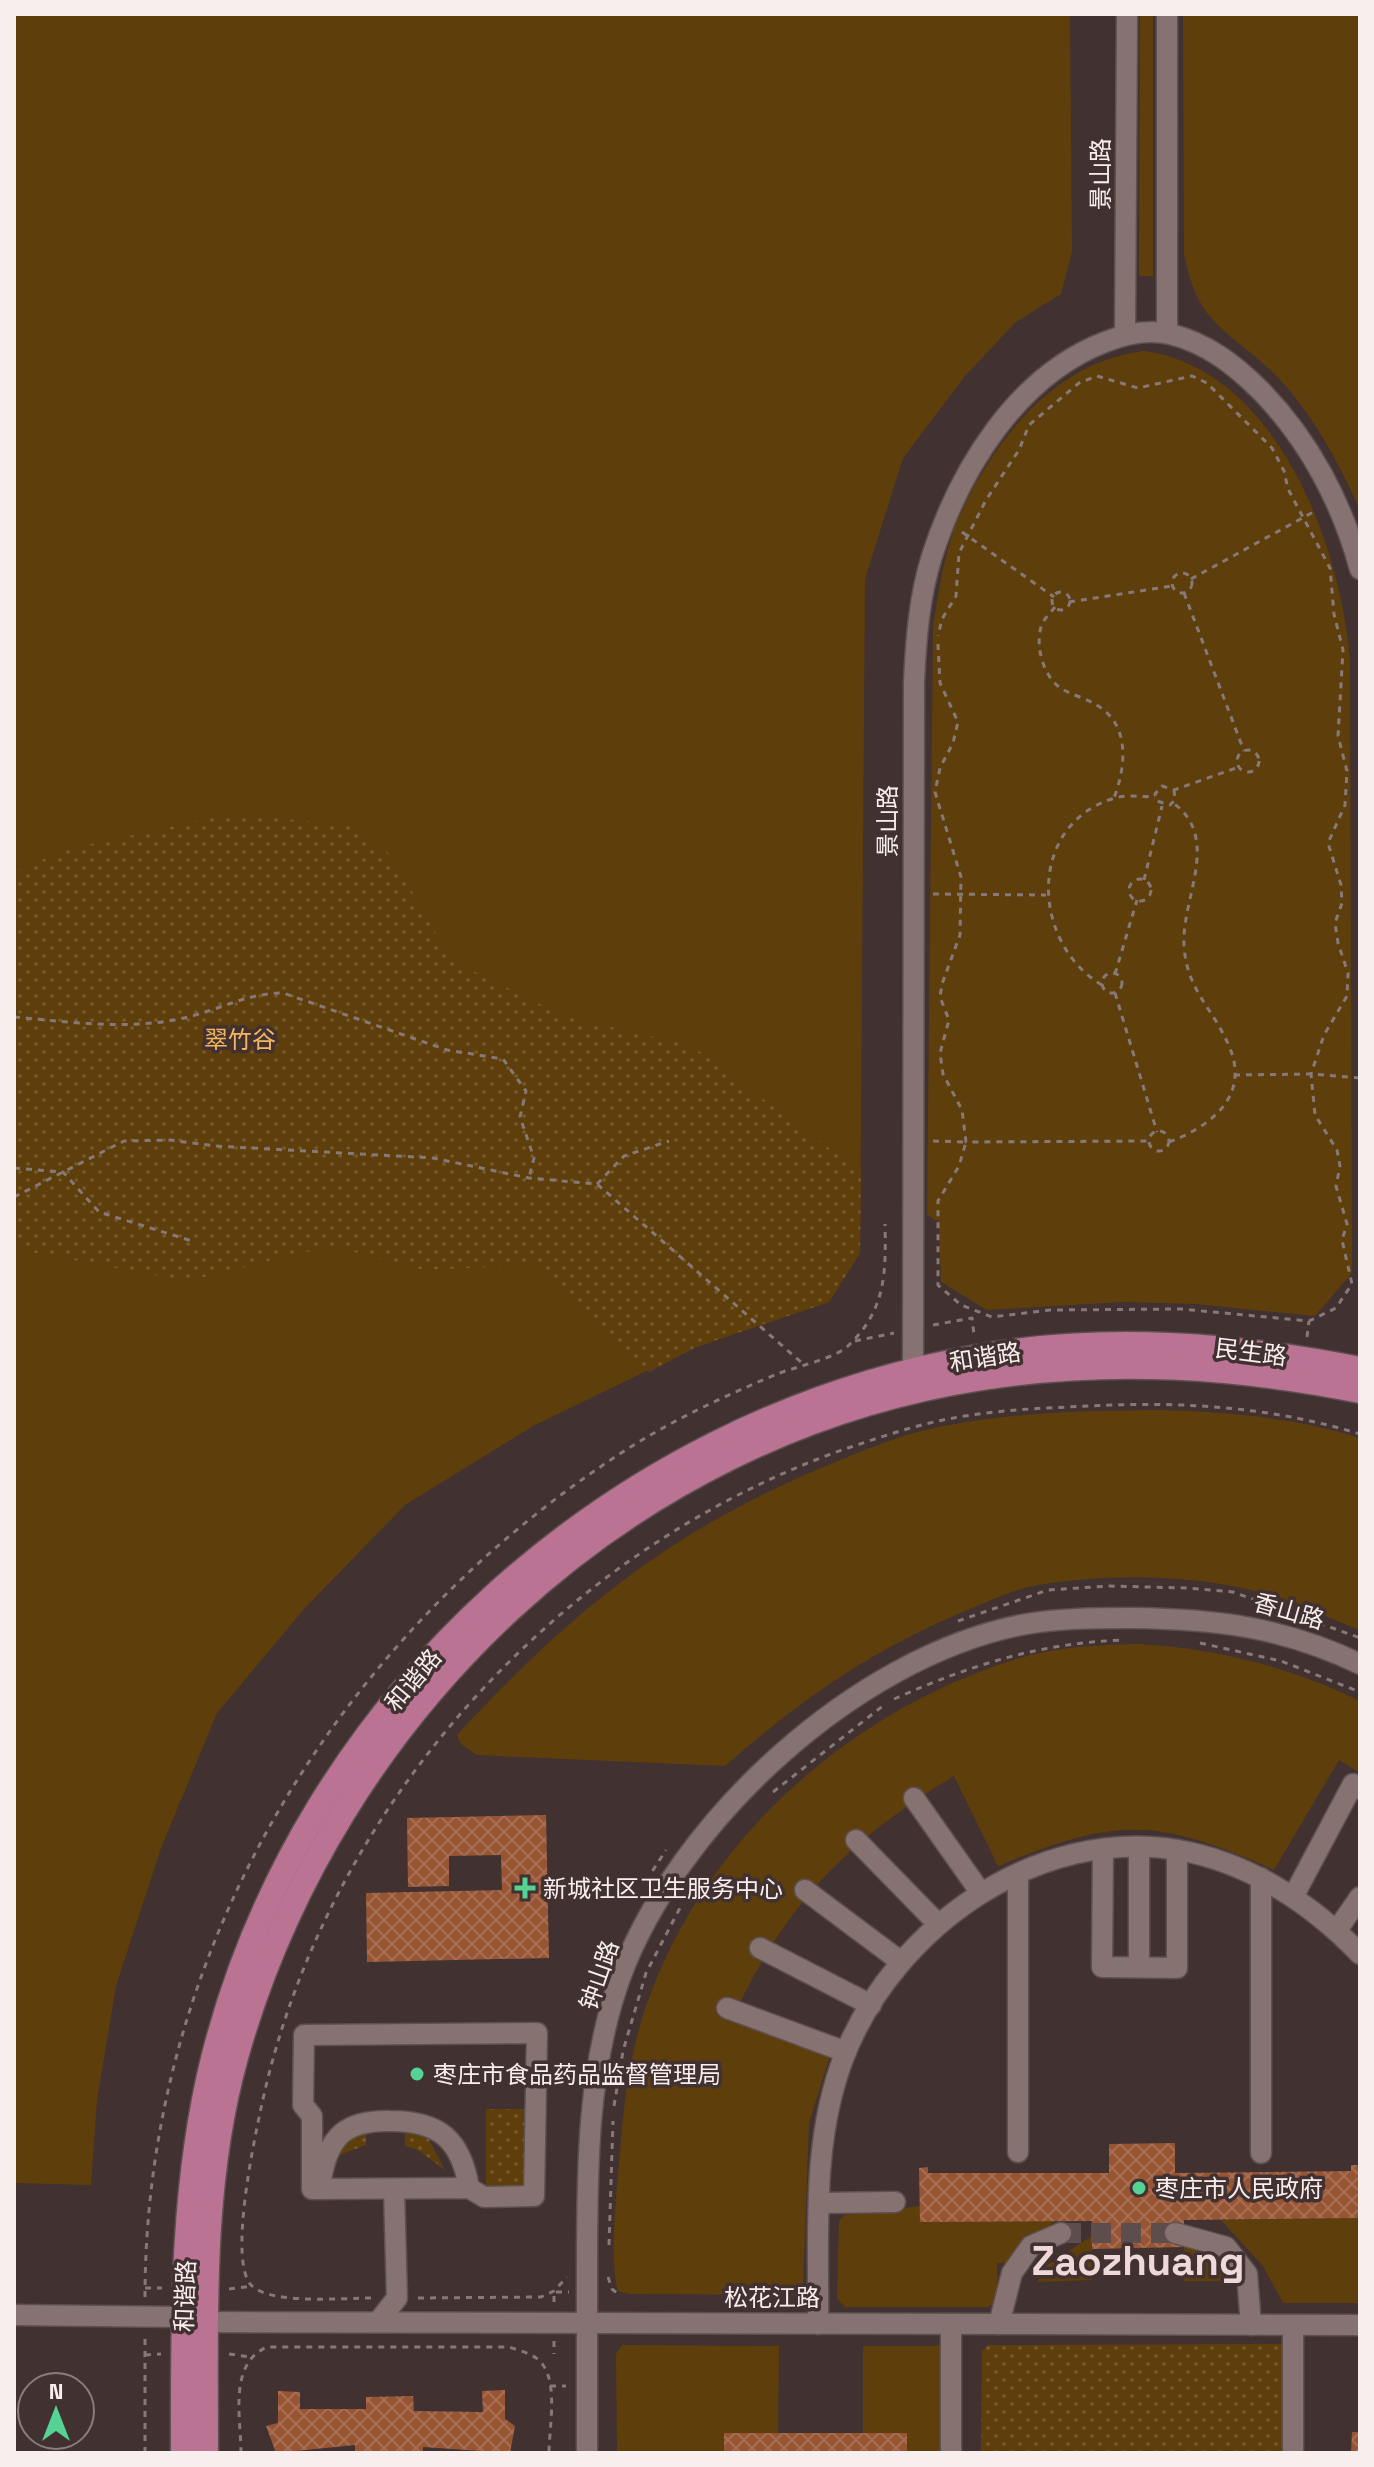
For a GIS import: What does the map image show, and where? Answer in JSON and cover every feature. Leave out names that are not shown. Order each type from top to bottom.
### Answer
[{"type":"main road","name":"和谐路","points":[[206,2453],[191,2320],[186,2229],[195,2148],[214,2056],[231,1999],[278,1883],[306,1828],[343,1768],[418,1672],[500,1587],[599,1510],[679,1462],[779,1412],[836,1391],[913,1382],[976,1356],[1046,1348],[1142,1354]]},
{"type":"main road","name":"民生路","points":[[1142,1354],[1235,1349],[1360,1369]]},
{"type":"main road","name":"民生路","points":[[1142,1354],[1360,1391]]},
{"type":"main road","name":"和谐路","points":[[183,2453],[191,2320]]},
{"type":"street","name":"景山路","points":[[1125,334],[1127,14]]},
{"type":"street","points":[[1167,14],[1167,333]]},
{"type":"street","name":"景山路","points":[[913,1382],[913,894],[917,636],[932,557],[970,471],[1021,398],[1048,372],[1082,350],[1125,334],[1167,333],[1200,344],[1237,367],[1291,426],[1336,500],[1360,569]]},
{"type":"street","name":"钟山路","points":[[587,2453],[587,2176],[596,2077],[620,1979],[660,1895],[718,1815],[789,1745],[869,1688],[952,1647],[1020,1625],[1081,1617],[1201,1618]]},
{"type":"street","name":"香山路","points":[[1201,1618],[1278,1632],[1360,1664]]},
{"type":"street","points":[[1293,1897],[1353,1784],[1360,1789]]},
{"type":"street","points":[[914,1798],[981,1893]]},
{"type":"street","points":[[856,1840],[938,1924]]},
{"type":"street","points":[[1139,1848],[1139,1967]]},
{"type":"street","points":[[818,2324],[820,2155],[831,2099],[846,2052],[871,2005],[900,1961],[938,1924],[981,1893],[1018,1874],[1059,1859],[1139,1848],[1177,1850],[1225,1862],[1261,1878],[1337,1930],[1360,1954]]},
{"type":"street","points":[[1103,1851],[1102,1967],[1177,1968],[1177,1850]]},
{"type":"street","points":[[1018,1874],[1018,2152]]},
{"type":"street","points":[[1261,1878],[1261,2153]]},
{"type":"street","points":[[805,1890],[900,1961]]},
{"type":"street","points":[[1337,1930],[1360,1897]]},
{"type":"street","points":[[760,1948],[871,2005]]},
{"type":"street","points":[[727,2008],[846,2052]]},
{"type":"street","points":[[537,2033],[534,2196],[484,2197],[469,2188],[312,2189],[312,2116],[303,2105],[304,2035],[537,2033]]},
{"type":"street","points":[[320,2188],[324,2161],[331,2147],[343,2130],[364,2120],[417,2121],[432,2126],[448,2138],[459,2156],[469,2188]]},
{"type":"street","points":[[378,2322],[397,2298],[394,2189]]},
{"type":"street","points":[[819,2203],[895,2202]]},
{"type":"street","points":[[999,2324],[1012,2273],[1031,2246],[1061,2233]]},
{"type":"street","points":[[1175,2233],[1226,2247],[1247,2274],[1251,2325]]},
{"type":"street","name":"松花江路","points":[[14,2315],[378,2322],[1360,2325]]},
{"type":"street","points":[[951,2324],[951,2453]]},
{"type":"street","points":[[1293,2325],[1293,2453]]},
{"type":"path","points":[[1097,376],[1138,388],[1180,376],[1192,376],[1207,383],[1272,448],[1284,471],[1288,489],[1304,517],[1330,568],[1334,614],[1343,650],[1338,736],[1347,771],[1345,805],[1328,843],[1341,885],[1342,903],[1335,923],[1348,973],[1347,996],[1324,1035],[1311,1074],[1315,1115],[1337,1150],[1340,1166],[1336,1186],[1347,1224],[1342,1240],[1352,1284],[1336,1308],[1309,1321],[1181,1309],[1050,1310],[992,1317],[961,1305],[938,1285],[938,1201],[959,1166],[966,1142],[962,1110],[943,1074],[940,1053],[949,1020],[940,997],[960,935],[961,877],[935,792],[940,768],[953,743],[958,722],[940,683],[937,641],[942,619],[956,596],[959,553],[1019,450],[1029,425],[1079,383],[1097,376]]},
{"type":"path","points":[[1191,579],[1336,500]]},
{"type":"path","points":[[946,520],[1054,597],[1055,607],[1041,626],[1039,645],[1044,667],[1058,687],[1097,705],[1113,720],[1123,739],[1120,782],[1114,798]]},
{"type":"path","points":[[1172,586],[1177,574],[1191,579]]},
{"type":"path","points":[[1184,593],[1191,586],[1191,579]]},
{"type":"path","points":[[1055,607],[1063,610],[1069,602],[1172,586],[1184,593],[1244,751]]},
{"type":"path","points":[[1054,597],[1064,593],[1069,602]]},
{"type":"path","points":[[1155,797],[1162,786],[1174,790],[1239,767],[1251,771],[1259,763],[1256,753],[1244,751]]},
{"type":"path","points":[[1239,767],[1237,760],[1244,751]]},
{"type":"path","points":[[1173,803],[1174,790]]},
{"type":"path","points":[[1137,900],[1115,974],[1122,985],[1115,993],[1108,993],[1064,948],[1051,921],[1047,895],[1048,869],[1062,836],[1084,813],[1114,798],[1155,797]]},
{"type":"path","points":[[1155,797],[1162,805]]},
{"type":"path","points":[[1162,805],[1173,803]]},
{"type":"path","points":[[913,1141],[1150,1141],[1159,1151],[1169,1142],[1214,1120],[1230,1096],[1234,1075],[1231,1048],[1191,986],[1184,947],[1185,911],[1196,880],[1198,849],[1190,819],[1173,803]]},
{"type":"path","points":[[1144,880],[1162,805]]},
{"type":"path","points":[[1136,880],[1144,880],[1150,886],[1150,895],[1137,900],[1131,895],[1130,885],[1136,880]]},
{"type":"path","points":[[913,894],[1047,895]]},
{"type":"path","points":[[1102,985],[1104,977],[1115,974]]},
{"type":"path","points":[[14,1018],[137,1026],[188,1017],[258,993],[283,993],[447,1050],[503,1059],[526,1091],[520,1117],[534,1158],[529,1178]]},
{"type":"path","points":[[1115,993],[1157,1132]]},
{"type":"path","points":[[1234,1075],[1311,1074],[1360,1078]]},
{"type":"path","points":[[1157,1132],[1164,1132],[1169,1142]]},
{"type":"path","points":[[1150,1141],[1157,1132]]},
{"type":"path","points":[[14,1197],[124,1141],[170,1140],[215,1146],[433,1158],[529,1178],[597,1184],[802,1363]]},
{"type":"path","points":[[597,1184],[624,1156],[669,1141]]},
{"type":"path","points":[[14,1168],[63,1172],[99,1212],[192,1241]]},
{"type":"path","points":[[570,2270],[554,2291],[541,2297],[397,2298],[277,2297],[250,2288],[243,2270],[244,2227],[253,2148],[268,2074],[289,2010],[336,1899],[388,1808],[452,1724],[521,1648],[603,1580],[693,1518],[807,1463],[941,1420],[1032,1409],[1139,1403],[1246,1409],[1296,1416],[1360,1434]]},
{"type":"path","points":[[957,1622],[1048,1590],[1109,1586],[1186,1588],[1233,1592],[1360,1638]]},
{"type":"path","points":[[767,1797],[890,1701],[966,1667],[1042,1648],[1128,1639]]},
{"type":"path","points":[[1194,1641],[1281,1661],[1360,1692]]},
{"type":"path","points":[[641,1891],[653,1866],[670,1845]]},
{"type":"path","points":[[608,2250],[613,2115],[623,2051],[646,1973],[681,1905]]},
{"type":"path","points":[[608,2265],[608,2280],[619,2295]]},
{"type":"path","points":[[145,2288],[145,2453]]},
{"type":"path","points":[[241,2453],[241,2375],[249,2356],[267,2347],[518,2350],[543,2365],[550,2386],[549,2453]]},
{"type":"green space","points":[[14,14],[1070,14],[1072,252],[1061,294],[1016,322],[965,376],[903,458],[865,579],[860,1253],[829,1302],[696,1347],[533,1426],[405,1505],[305,1608],[217,1713],[161,1848],[116,1986],[97,2100],[91,2185],[14,2183]]},
{"type":"green space","points":[[1140,14],[1153,14],[1153,276],[1139,276]]},
{"type":"green space","points":[[1183,14],[1360,14],[1360,510],[1336,460],[1306,412],[1266,366],[1210,316],[1191,280],[1184,254]]},
{"type":"green space","points":[[1145,351],[1191,365],[1231,391],[1265,426],[1293,468],[1315,515],[1344,613],[1350,658],[1352,1273],[1315,1316],[1196,1304],[1123,1302],[987,1310],[941,1282],[939,1222],[927,1215],[933,626],[946,558],[958,519],[973,490],[1009,434],[1031,409],[1082,370],[1112,358]]},
{"type":"green space","name":"翠竹谷","points":[[230,814],[350,825],[391,855],[451,960],[564,1016],[692,1046],[861,1172],[860,1253],[829,1302],[696,1347],[649,1372],[532,1265],[424,1270],[331,1246],[187,1281],[14,1249],[14,872],[64,850]]},
{"type":"green space","points":[[1159,1410],[1260,1417],[1310,1425],[1360,1438],[1360,1630],[1275,1597],[1207,1582],[1119,1577],[1061,1582],[1009,1593],[902,1641],[812,1697],[725,1766],[477,1755],[461,1744],[457,1735],[498,1692],[539,1652],[623,1580],[715,1520],[766,1493],[881,1444],[947,1425],[1038,1414]]},
{"type":"green space","points":[[1138,1644],[1195,1650],[1252,1661],[1307,1678],[1360,1701],[1360,1773],[1339,1760],[1274,1870],[1198,1840],[1136,1830],[1075,1838],[998,1866],[954,1776],[916,1801],[882,1825],[823,1878],[775,1940],[733,2017],[830,2056],[809,2123],[803,2289],[799,2295],[629,2294],[618,2291],[614,2261],[616,2203],[626,2094],[637,2036],[649,1998],[675,1939],[708,1885],[747,1834],[792,1788],[842,1747],[896,1712],[953,1683],[1013,1660],[1044,1652]]},
{"type":"green space","points":[[486,2109],[527,2109],[528,2186],[486,2186]]},
{"type":"green space","points":[[366,2128],[366,2145],[342,2154],[329,2166],[339,2145]]},
{"type":"green space","points":[[405,2130],[428,2138],[445,2170],[418,2150],[405,2146]]},
{"type":"green space","points":[[1360,2202],[1360,2303],[1283,2303],[1263,2266],[1221,2220],[1359,2218]]},
{"type":"green space","points":[[920,2206],[920,2222],[1054,2221],[1019,2263],[997,2263],[998,2301],[988,2307],[845,2307],[837,2298],[839,2221],[845,2215]]},
{"type":"green space","points":[[1092,2236],[1092,2280],[1037,2282],[1047,2265]]},
{"type":"green space","points":[[1184,2236],[1229,2263],[1243,2281],[1184,2281]]},
{"type":"green space","points":[[1285,2344],[1292,2453],[981,2453],[982,2351],[988,2345]]},
{"type":"green space","points":[[622,2345],[779,2346],[778,2433],[724,2433],[724,2453],[617,2453],[616,2354]]},
{"type":"green space","points":[[863,2346],[949,2346],[949,2453],[907,2453],[906,2433],[863,2433]]},
{"type":"building","name":"新城社区卫生服务中心","points":[[546,1815],[549,1958],[367,1962],[366,1893],[502,1890],[501,1855],[449,1856],[449,1886],[408,1887],[407,1818]]},
{"type":"building","name":"枣庄市人民政府","points":[[1175,2143],[1175,2173],[1351,2171],[1351,2165],[1359,2165],[1360,2218],[1184,2220],[1184,2247],[1092,2249],[1092,2221],[920,2222],[919,2168],[928,2167],[928,2173],[1109,2173],[1109,2144]]},
{"type":"building","points":[[505,2390],[505,2419],[515,2426],[510,2453],[423,2447],[423,2453],[355,2453],[355,2445],[276,2453],[266,2426],[278,2423],[278,2391],[300,2392],[300,2409],[366,2409],[366,2397],[413,2396],[414,2411],[483,2412],[482,2391]]},
{"type":"building","points":[[1352,2432],[1360,2432],[1360,2453],[1351,2453]]},
{"type":"building","points":[[724,2433],[907,2433],[907,2453],[724,2453]]},
{"type":"tunnel","points":[[1061,2233],[1175,2233]]},
{"type":"place","name":"新城社区卫生服务中心","points":[[525,1888]]},
{"type":"place","name":"枣庄市食品药品监督管理局","points":[[417,2074]]},
{"type":"place","name":"枣庄市人民政府","points":[[1139,2188]]},
{"type":"district","name":"Zaozhuang","points":[[1138,2261]]}]
